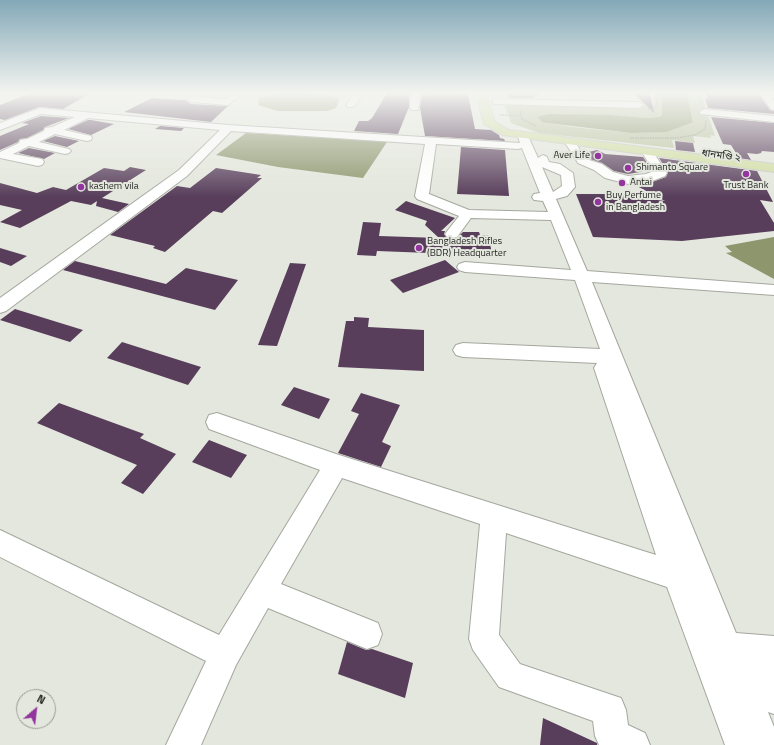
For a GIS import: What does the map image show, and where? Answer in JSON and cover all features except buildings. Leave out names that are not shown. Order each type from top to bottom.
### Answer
[{"type":"main road","name":"ধানমণ্ডি ২","points":[[495,128],[774,163]]},
{"type":"main road","name":"ধানমণ্ডি ২","points":[[513,131],[569,142],[774,168]]},
{"type":"street","points":[[37,128],[53,131],[87,133],[78,128]]},
{"type":"street","points":[[1,155],[59,128]]},
{"type":"street","points":[[0,307],[183,173],[228,128],[285,130],[431,142],[513,131],[544,197],[745,667],[764,745]]},
{"type":"street","points":[[0,137],[65,151]]},
{"type":"street","points":[[431,142],[422,196],[467,214],[552,216]]},
{"type":"street","points":[[569,142],[582,161],[598,167],[609,174],[628,180],[648,178],[660,173],[648,151]]},
{"type":"street","points":[[1,155],[38,162]]},
{"type":"street","points":[[543,159],[544,164],[556,166],[567,173],[569,181],[569,187],[562,193],[544,197]]},
{"type":"street","points":[[452,234],[467,214]]},
{"type":"street","points":[[465,267],[774,290]]},
{"type":"street","points":[[577,275],[600,356],[677,576],[745,667],[742,745]]},
{"type":"street","points":[[463,350],[600,356]]},
{"type":"street","points":[[217,422],[336,465],[677,576]]},
{"type":"street","points":[[183,745],[225,654],[336,465]]},
{"type":"street","points":[[494,517],[484,639],[510,676],[609,710],[612,736],[632,745]]},
{"type":"street","points":[[0,543],[225,654]]},
{"type":"street","points":[[262,591],[367,634]]},
{"type":"path","points":[[629,138],[677,138],[695,135],[705,128]]},
{"type":"shaded area","points":[[524,128],[580,128],[631,133],[655,132],[671,128],[712,128],[715,136],[710,135],[711,138],[693,136],[695,143],[672,140],[674,148],[539,133]]},
{"type":"shaded area","points":[[587,128],[677,128],[666,132],[631,133]]},
{"type":"shaded area","points":[[246,133],[387,142],[363,178],[278,167],[216,155]]},
{"type":"shaded area","points":[[774,237],[774,279],[726,253],[732,252],[725,246]]},
{"type":"place","name":"Aver Life","points":[[598,156]]},
{"type":"place","name":"Shimanto Square","points":[[628,168]]},
{"type":"place","name":"Trust Bank","points":[[746,174]]},
{"type":"place","name":"Antai","points":[[622,183]]},
{"type":"place","name":"kashem vila","points":[[81,187]]},
{"type":"place","name":"Buy Perfume in Bangladesh","points":[[598,202]]},
{"type":"place","name":"Bangladesh Rifles (BDR) Headquarter","points":[[419,248]]}]
